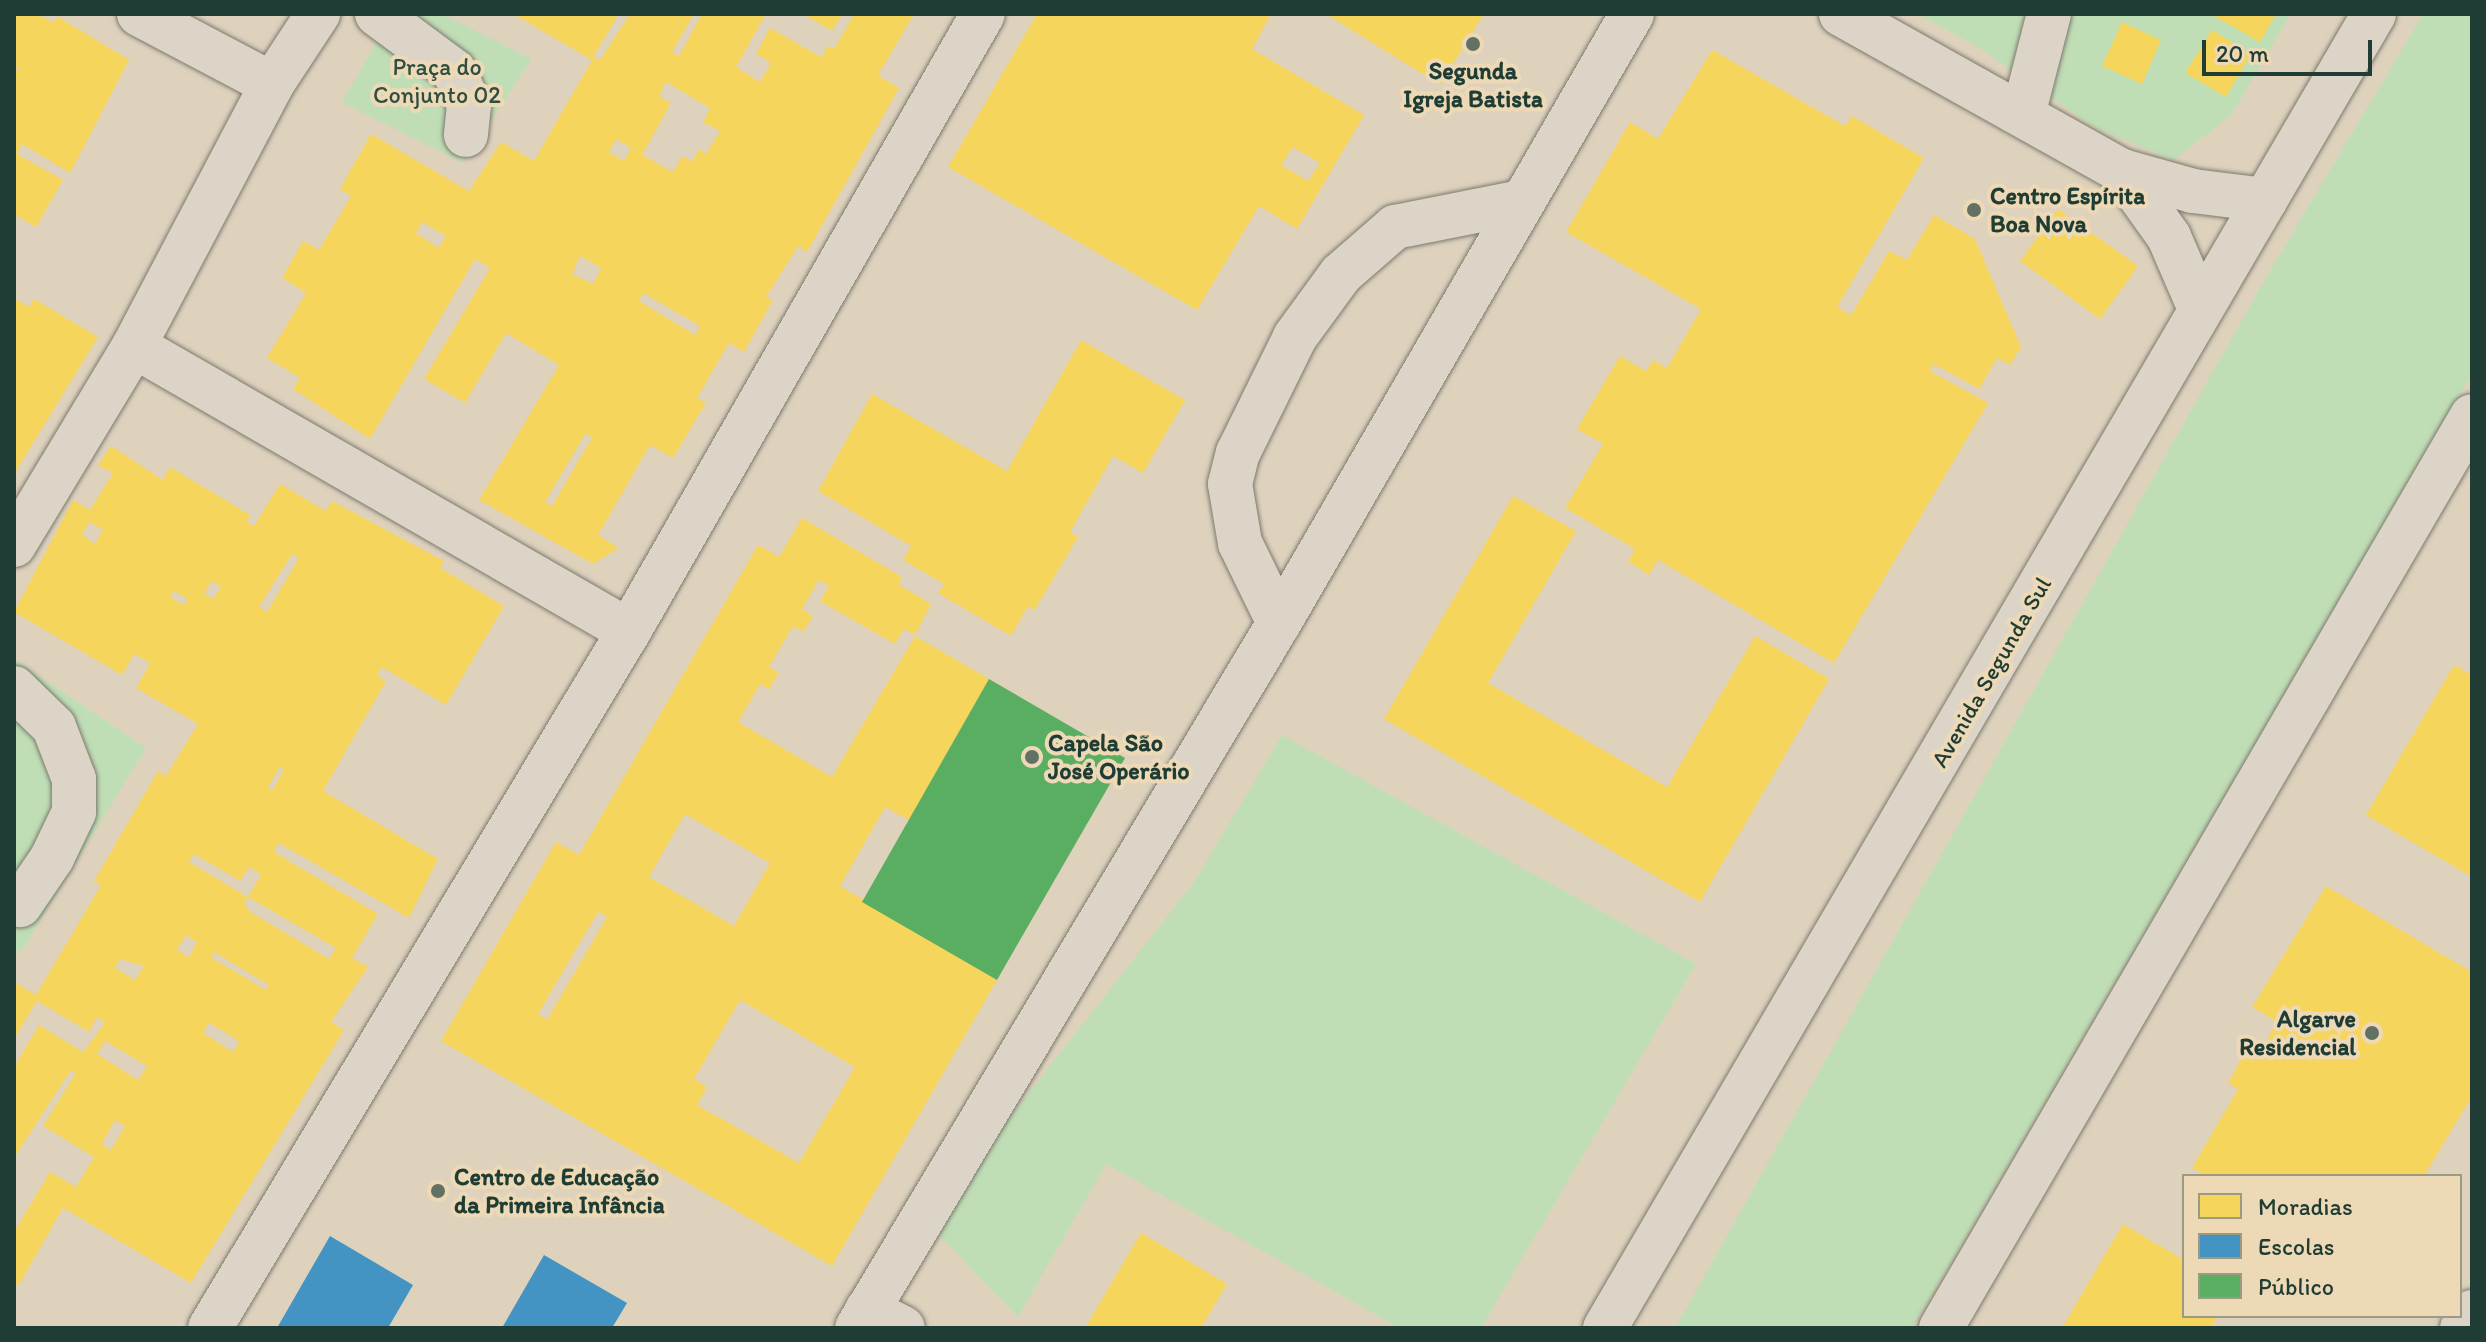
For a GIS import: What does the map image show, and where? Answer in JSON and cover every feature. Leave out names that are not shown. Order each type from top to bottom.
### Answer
[{"type":"street","points":[[139,14],[272,84]]},
{"type":"street","points":[[14,545],[134,346],[272,84],[318,14]]},
{"type":"street","points":[[377,14],[454,71],[469,105],[466,135]]},
{"type":"street","points":[[210,1328],[629,631],[983,14]]},
{"type":"street","points":[[876,1322],[1632,14]]},
{"type":"street","points":[[1841,14],[2122,171],[2193,191],[2265,200]]},
{"type":"street","points":[[2023,115],[2049,14]]},
{"type":"street","name":"Avenida Segunda Sul","points":[[1605,1328],[2374,14]]},
{"type":"street","points":[[2122,171],[2169,237],[2200,309]]},
{"type":"street","points":[[1279,623],[1240,543],[1230,484],[1238,453],[1295,337],[1341,274],[1395,227],[1521,202]]},
{"type":"street","points":[[134,346],[629,631]]},
{"type":"street","points":[[1941,1328],[2472,416]]},
{"type":"street","points":[[14,688],[54,727],[74,779],[74,812],[52,858],[20,905]]},
{"type":"street","points":[[2462,1328],[2472,1312]]},
{"type":"green space","name":"Praça do Conjunto 02","points":[[393,14],[443,14],[531,59],[464,163],[342,102]]},
{"type":"green space","points":[[1917,14],[2291,14],[2231,115],[2174,160],[2094,127],[1975,45]]},
{"type":"green space","points":[[2423,14],[2472,14],[2472,374],[1912,1328],[1675,1328],[2261,286]]},
{"type":"green space","points":[[14,659],[146,748],[21,952],[14,948]]},
{"type":"green space","points":[[1282,735],[1696,964],[1481,1328],[1400,1328],[1106,1164],[1018,1317],[927,1223],[1194,882]]},
{"type":"building: Moradias","points":[[14,14],[38,14],[54,23],[57,16],[129,60],[70,173],[22,144],[17,154],[63,180],[36,227],[14,214],[14,71],[20,69],[14,65]]},
{"type":"building: Moradias","points":[[513,14],[619,14],[593,57],[600,60],[630,14],[694,14],[672,52],[679,56],[702,14],[766,14],[736,67],[760,82],[771,63],[756,54],[770,28],[821,57],[828,46],[834,49],[854,14],[914,14],[878,75],[899,88],[807,252],[798,246],[766,297],[773,300],[744,352],[729,343],[697,398],[706,403],[673,458],[650,445],[598,535],[618,548],[593,564],[479,500],[559,365],[506,333],[465,403],[424,379],[490,268],[475,259],[370,439],[293,389],[300,378],[267,358],[306,293],[282,278],[303,241],[319,250],[351,196],[340,189],[371,134],[469,191],[501,142],[534,161],[592,60]],"holes":[[[666,82],[710,108],[703,122],[720,131],[706,154],[699,149],[692,162],[683,156],[673,172],[642,155],[671,103],[659,96]],[[616,139],[631,148],[624,161],[609,152]],[[422,222],[446,236],[439,248],[416,233]],[[580,256],[601,268],[593,284],[572,274]],[[643,293],[700,326],[695,335],[639,301]],[[586,433],[592,438],[552,506],[545,502]]]},
{"type":"building: Moradias","points":[[803,14],[842,14],[832,31]]},
{"type":"building: Moradias","points":[[1037,14],[1271,14],[1252,49],[1364,115],[1297,229],[1259,206],[1197,310],[948,167]],"holes":[[[1293,147],[1320,163],[1308,181],[1281,165]]]},
{"type":"building: Moradias","points":[[1326,14],[1484,14],[1440,85]]},
{"type":"building: Moradias","points":[[2210,14],[2276,14],[2260,42]]},
{"type":"building: Moradias","points":[[2122,22],[2161,40],[2142,84],[2102,66]]},
{"type":"building: Moradias","points":[[2212,30],[2251,54],[2226,97],[2185,73]]},
{"type":"building: Moradias","points":[[1712,50],[1845,126],[1852,116],[1924,158],[1837,307],[1851,315],[1889,251],[1907,260],[1934,215],[1975,239],[2021,347],[2010,365],[1997,358],[1979,389],[1934,364],[1930,371],[1988,403],[1834,663],[1658,560],[1649,575],[1628,561],[1635,549],[1565,508],[1603,444],[1577,429],[1620,356],[1646,371],[1653,360],[1667,368],[1701,309],[1566,232],[1630,122],[1658,139]]},
{"type":"building: Moradias","points":[[2058,209],[2138,266],[2100,319],[2020,261]]},
{"type":"building: Moradias","points":[[14,298],[29,307],[34,299],[98,337],[14,474]]},
{"type":"building: Moradias","points":[[1081,340],[1185,400],[1143,473],[1113,456],[1070,532],[1078,537],[1034,611],[1028,606],[1011,636],[938,593],[944,584],[903,560],[911,546],[818,491],[872,394],[1007,471]]},
{"type":"building: Moradias","points":[[111,446],[163,480],[170,467],[250,515],[247,522],[254,526],[280,484],[326,511],[332,501],[444,561],[440,568],[504,606],[446,705],[382,667],[377,675],[386,681],[323,791],[438,859],[409,918],[279,843],[274,852],[378,914],[352,958],[368,967],[331,1022],[344,1030],[191,1283],[63,1208],[19,1285],[14,1282],[14,1232],[50,1172],[76,1187],[94,1157],[43,1126],[75,1074],[71,1070],[14,1158],[14,1067],[39,1025],[83,1052],[105,1023],[97,1017],[89,1032],[37,1001],[14,1039],[14,982],[36,995],[101,885],[94,881],[158,771],[166,776],[198,724],[136,688],[150,663],[134,654],[122,675],[14,612],[73,500],[90,510],[113,473],[98,465]],"holes":[[[89,522],[103,530],[95,544],[82,535]],[[292,554],[299,558],[267,612],[259,607]],[[212,581],[221,587],[213,599],[204,593]],[[174,591],[188,599],[184,605],[170,597]],[[280,767],[284,769],[273,790],[268,787]],[[194,854],[240,881],[249,867],[261,875],[248,897],[189,862]],[[248,897],[336,948],[329,959],[252,913],[244,904]],[[186,935],[197,942],[189,957],[177,950]],[[214,952],[269,985],[266,990],[212,958]],[[120,959],[144,966],[135,980],[115,968]],[[209,1023],[239,1041],[233,1052],[203,1033]],[[105,1041],[147,1066],[138,1080],[97,1054]],[[115,1120],[125,1126],[111,1150],[102,1144]]]},
{"type":"building: Moradias","points":[[1513,496],[1576,531],[1488,683],[1667,787],[1755,636],[1829,679],[1700,902],[1384,719]]},
{"type":"building: Moradias","points":[[802,518],[902,577],[898,584],[931,604],[915,635],[904,629],[895,644],[820,601],[829,586],[819,580],[802,609],[813,616],[803,632],[793,626],[769,667],[779,673],[769,689],[760,684],[738,722],[832,777],[915,636],[989,679],[909,820],[885,807],[840,886],[997,980],[832,1266],[441,1041],[556,842],[579,855],[758,545],[779,557]],"holes":[[[685,814],[770,863],[734,926],[649,877]],[[598,912],[607,917],[547,1020],[538,1014]],[[740,1000],[855,1067],[799,1163],[697,1105],[707,1087],[694,1079]]]},
{"type":"building: Moradias","points":[[2454,665],[2472,675],[2472,877],[2366,815]]},
{"type":"building: Moradias","name":"Algarve Residencial","points":[[2326,886],[2472,972],[2472,1096],[2425,1174],[2202,1174],[2192,1168],[2238,1089],[2228,1083],[2250,1043],[2261,1050],[2277,1022],[2252,1007]]},
{"type":"building: Moradias","points":[[2123,1224],[2182,1259],[2182,1318],[2217,1318],[2211,1328],[2062,1328]]},
{"type":"building: Moradias","points":[[1141,1233],[1227,1284],[1201,1328],[1085,1328]]},
{"type":"building: Escolas","points":[[330,1236],[413,1285],[388,1328],[277,1328]]},
{"type":"building: Escolas","points":[[544,1255],[627,1303],[612,1328],[502,1328]]},
{"type":"building: Público","points":[[989,679],[1125,758],[997,980],[862,902]]},
{"type":"place","name":"Segunda Igreja Batista","points":[[1473,44]]},
{"type":"place","name":"Centro Espírita Boa Nova","points":[[1974,210]]},
{"type":"place","name":"Capela São José Operário","points":[[1032,757]]},
{"type":"place","name":"Algarve Residencial","points":[[2372,1033]]},
{"type":"place","name":"Centro de Educação da Primeira Infância","points":[[438,1191]]}]
